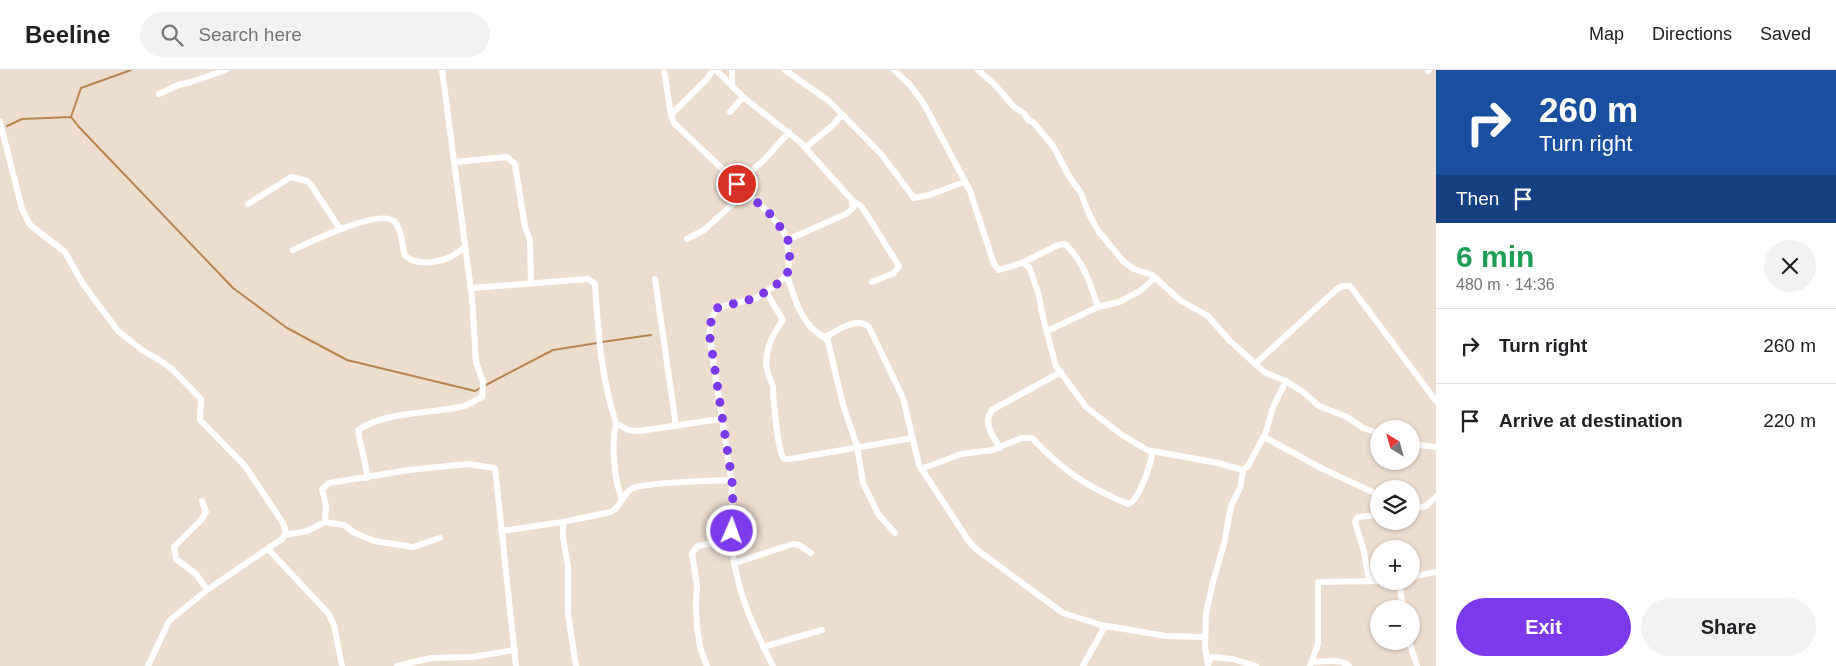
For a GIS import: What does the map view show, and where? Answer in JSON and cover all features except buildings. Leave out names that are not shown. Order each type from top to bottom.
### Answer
[{"type":"street","points":[[159,94],[178,85],[197,81],[226,70]]},
{"type":"street","points":[[367,478],[366,462],[358,430],[366,424],[420,412],[462,407],[482,397],[483,382],[476,362],[471,288],[442,70]]},
{"type":"street","points":[[664,70],[674,123],[770,214],[788,240],[790,261],[787,275],[801,313],[811,327],[828,341],[843,405],[858,446],[862,483],[878,514],[895,533]]},
{"type":"street","points":[[671,115],[707,78],[717,72],[732,70],[732,86]]},
{"type":"street","points":[[785,70],[829,101],[881,154],[914,198],[929,195],[964,182]]},
{"type":"street","points":[[894,70],[910,85],[924,104],[970,191],[996,268],[1002,269],[1022,263],[1058,245],[1065,244],[1079,261],[1098,308]]},
{"type":"street","points":[[978,70],[994,84],[1014,107],[1024,113],[1028,120],[1034,123],[1053,146],[1070,178],[1081,193],[1089,214],[1099,232],[1117,256],[1128,266],[1155,278],[1181,301],[1208,316],[1229,340],[1266,373],[1298,389],[1318,406],[1347,417],[1362,428],[1370,430]]},
{"type":"street","points":[[717,72],[743,96],[789,132],[852,200],[862,207],[899,266],[894,273],[872,282]]},
{"type":"street","points":[[730,112],[743,96]]},
{"type":"street","points":[[805,148],[833,125],[842,114]]},
{"type":"street","points":[[0,122],[22,209],[30,225],[65,252],[83,284],[118,331],[142,350],[173,370],[201,399],[200,420],[245,466],[283,523],[286,530],[285,535]]},
{"type":"street","points":[[737,184],[764,160],[789,132]]},
{"type":"street","points":[[455,162],[507,158],[515,164],[525,227],[530,240],[531,284]]},
{"type":"street","points":[[248,204],[292,177],[300,179],[311,185],[340,229]]},
{"type":"street","points":[[687,239],[704,230],[746,192]]},
{"type":"street","points":[[788,240],[846,214],[852,208],[852,200]]},
{"type":"street","points":[[294,250],[340,229],[376,219],[392,219],[398,228],[405,256],[412,260],[438,262],[451,257],[465,246]]},
{"type":"street","points":[[1022,263],[1029,267],[1038,292],[1056,366],[1086,408],[1122,435],[1152,452],[1218,463],[1243,470]]},
{"type":"street","points":[[773,666],[750,618],[740,591],[732,538],[732,480],[721,419],[710,338],[710,324],[717,308],[756,298],[787,275]]},
{"type":"street","points":[[1047,331],[1098,308],[1119,302],[1140,291],[1155,278]]},
{"type":"street","points":[[471,288],[588,279],[595,284],[599,347],[616,423],[614,431],[615,471],[617,487],[622,500]]},
{"type":"street","points":[[656,279],[676,426]]},
{"type":"street","points":[[1255,364],[1337,289],[1346,285],[1350,286],[1436,401]]},
{"type":"street","points":[[766,292],[783,320],[774,335],[766,359],[768,373],[775,388],[773,395],[784,459],[913,438]]},
{"type":"street","points":[[825,337],[858,322],[869,327],[903,398],[921,469],[976,549],[1063,613],[1105,626],[1166,636],[1205,637]]},
{"type":"street","points":[[1000,448],[988,425],[988,419],[992,410],[1061,372]]},
{"type":"street","points":[[1208,664],[1205,626],[1209,594],[1224,544],[1231,506],[1240,488],[1243,470],[1248,466],[1264,437],[1273,407],[1286,382]]},
{"type":"street","points":[[616,423],[628,430],[639,431],[721,419]]},
{"type":"street","points":[[1264,437],[1321,468],[1370,491]]},
{"type":"street","points":[[921,469],[961,454],[993,450],[1021,438],[1032,438],[1061,467],[1081,482],[1128,504],[1134,502],[1138,494],[1151,460],[1152,452]]},
{"type":"street","points":[[1420,445],[1436,447]]},
{"type":"street","points":[[325,522],[326,506],[322,493],[323,487],[329,483],[409,470],[467,464],[494,468],[516,666]]},
{"type":"street","points":[[501,531],[563,522],[611,512],[618,508],[622,500],[632,489],[648,485],[732,480]]},
{"type":"street","points":[[1420,507],[1426,506],[1436,497]]},
{"type":"street","points":[[202,501],[206,512],[201,520],[174,547],[176,558],[196,574],[207,590]]},
{"type":"street","points":[[1370,516],[1358,517],[1355,522],[1364,552],[1368,575],[1370,576]]},
{"type":"street","points":[[148,666],[169,621],[207,590],[268,549],[285,535],[307,531],[325,522],[344,525],[355,533],[374,541],[413,546],[440,538]]},
{"type":"street","points":[[563,522],[563,538],[568,567],[568,614],[576,666]]},
{"type":"street","points":[[707,666],[700,647],[697,626],[697,586],[692,553],[698,546],[732,538]]},
{"type":"street","points":[[735,563],[793,544],[799,545],[811,553]]},
{"type":"street","points":[[268,549],[328,613],[334,625],[342,666]]},
{"type":"street","points":[[1420,575],[1436,572]]},
{"type":"street","points":[[1349,666],[1345,662],[1340,661],[1312,664],[1318,644],[1318,582],[1370,581]]},
{"type":"street","points":[[1083,666],[1105,626]]},
{"type":"street","points":[[763,647],[822,630]]},
{"type":"street","points":[[397,666],[431,658],[472,657],[515,650]]},
{"type":"street","points":[[1413,650],[1417,666]]},
{"type":"street","points":[[1208,664],[1212,657],[1233,659],[1256,666]]},
{"type":"waterway","points":[[7,126],[22,119],[71,117],[81,88],[131,70]]},
{"type":"waterway","points":[[71,117],[233,288],[287,328],[347,360],[475,391],[480,388]]},
{"type":"waterway","points":[[602,342],[651,335]]},
{"type":"waterway","points":[[484,386],[553,350],[597,343]]},
{"type":"route","points":[[732,531],[732,480],[721,419],[710,338],[710,324],[717,308],[756,298],[776,285],[787,275],[790,261],[788,240],[779,224],[737,184]]}]
